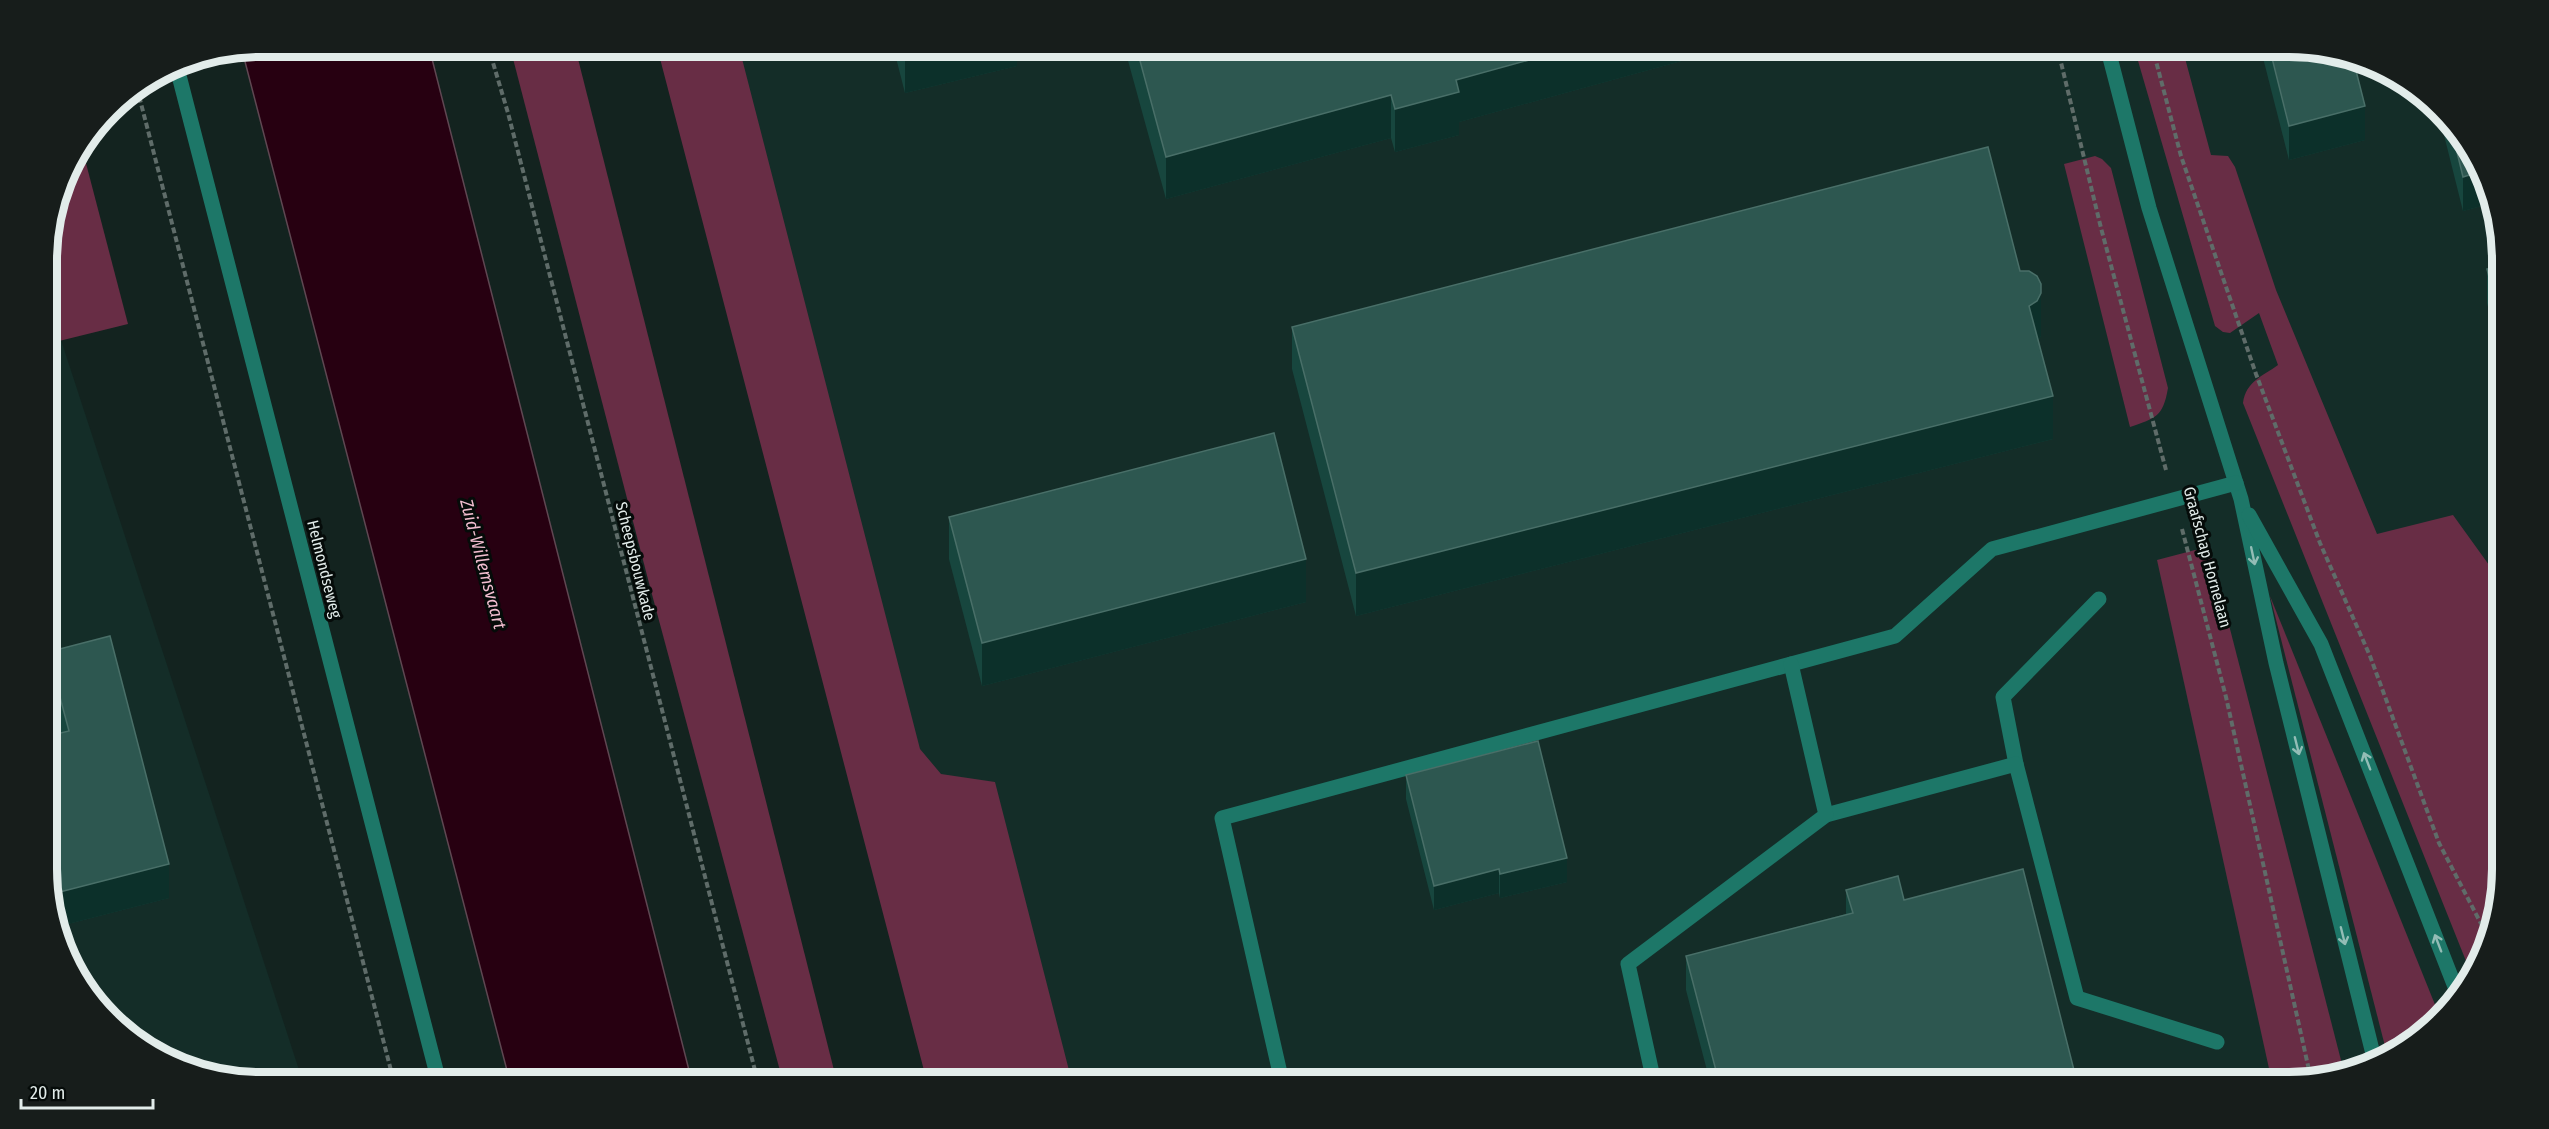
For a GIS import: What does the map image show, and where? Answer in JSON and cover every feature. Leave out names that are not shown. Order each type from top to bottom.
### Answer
[{"type":"street","points":[[2111,57],[2149,208],[2241,499],[2276,663],[2373,1053]]},
{"type":"street","name":"Helmondseweg","points":[[179,74],[436,1072]]},
{"type":"street","points":[[1280,1072],[1222,818],[1895,636],[1992,549],[2236,483]]},
{"type":"street","points":[[2241,499],[2321,644],[2455,987]]},
{"type":"street","points":[[2098,600],[2003,697],[2016,764],[2077,998],[2217,1042]]},
{"type":"street","points":[[1791,664],[1826,815]]},
{"type":"street","points":[[1652,1072],[1628,964],[1826,815],[2016,764]]},
{"type":"path","name":"Scheepsbouwkade","points":[[491,57],[508,113],[755,1072]]},
{"type":"path","name":"Graafschap Hornelaan","points":[[2060,57],[2101,228],[2226,697],[2309,1071]]},
{"type":"path","points":[[2155,57],[2181,156],[2256,374],[2320,543],[2370,656],[2439,843],[2483,928]]},
{"type":"path","points":[[139,97],[391,1072]]},
{"type":"shaded area","points":[[513,57],[578,57],[834,1072],[780,1072],[650,587]]},
{"type":"shaded area","points":[[660,57],[742,57],[920,749],[941,774],[995,782],[1069,1072],[924,1072]]},
{"type":"shaded area","points":[[695,57],[2302,57],[2342,64],[2367,72],[2390,84],[2433,116],[2465,159],[2477,182],[2485,207],[2492,260],[2492,882],[2485,922],[2477,947],[2458,982],[2423,1022],[2402,1038],[2354,1061],[2302,1072],[946,1072]]},
{"type":"shaded area","points":[[2137,57],[2185,57],[2211,155],[2228,156],[2235,167],[2276,290],[2377,534],[2453,515],[2492,569],[2492,882],[2485,922],[2477,947],[2468,965],[2243,403],[2251,384],[2278,365],[2259,313],[2230,333],[2223,332],[2215,326]]},
{"type":"shaded area","points":[[2095,156],[2111,168],[2168,388],[2161,411],[2152,418],[2130,427],[2064,164]]},
{"type":"shaded area","points":[[84,157],[128,324],[57,342],[57,247],[64,207],[72,182]]},
{"type":"shaded area","points":[[57,328],[300,1072],[247,1072],[220,1068],[182,1057],[158,1045],[116,1013],[99,993],[72,947],[64,922],[57,869]]},
{"type":"shaded area","points":[[2195,550],[2206,552],[2212,559],[2342,1064],[2302,1072],[2270,1072],[2157,560]]},
{"type":"shaded area","points":[[2270,596],[2437,1008],[2402,1038],[2385,1047]]},
{"type":"water","name":"Zuid-Willemsvaart","points":[[432,57],[689,1072],[507,1072],[244,58]]},
{"type":"building","points":[[1139,57],[1540,57],[1456,80],[1459,92],[1395,109],[1391,95],[1166,157]]},
{"type":"building","points":[[2272,57],[2302,57],[2355,68],[2365,106],[2289,126]]},
{"type":"building","points":[[2455,144],[2473,174],[2463,177]]},
{"type":"building","points":[[1988,147],[2020,271],[2029,271],[2037,276],[2041,284],[2041,293],[2037,301],[2029,306],[2053,396],[1356,573],[1292,327]]},
{"type":"building","points":[[2492,268],[2492,289],[2487,269]]},
{"type":"building","points":[[1274,433],[1306,559],[982,643],[949,517]]},
{"type":"building","points":[[110,636],[169,864],[59,892],[57,734],[69,731],[57,686],[57,650]]},
{"type":"building","points":[[1538,741],[1567,858],[1500,874],[1499,869],[1434,886],[1406,775]]},
{"type":"building","points":[[2023,869],[2074,1072],[1716,1072],[1686,956],[1853,913],[1846,890],[1898,876],[1904,900]]}]
